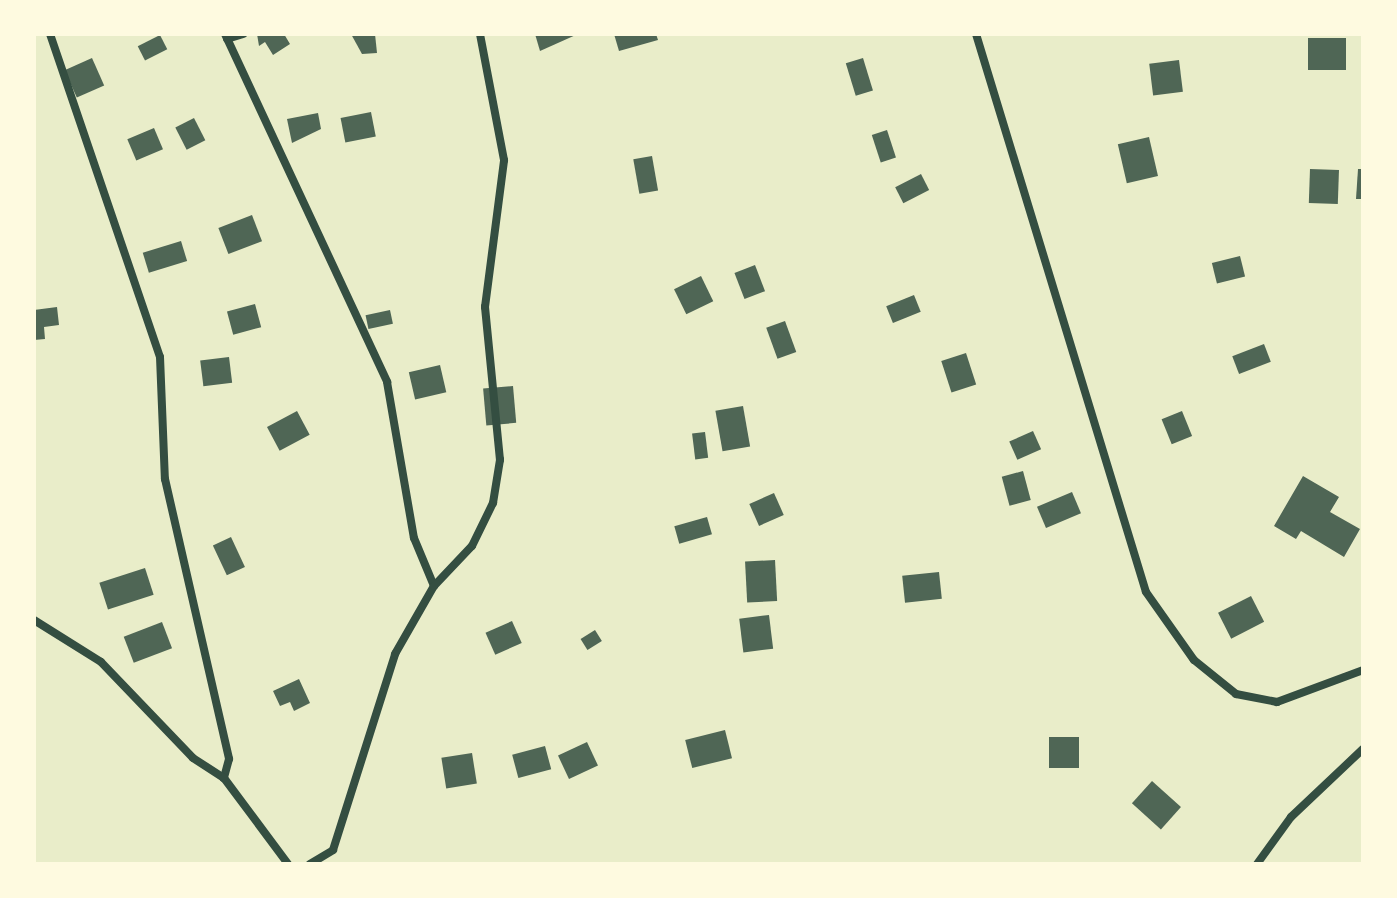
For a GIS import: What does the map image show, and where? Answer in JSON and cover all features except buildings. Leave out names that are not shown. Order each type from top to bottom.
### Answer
[{"type":"street","points":[[50,34],[160,357],[165,479],[229,759],[224,778]]},
{"type":"street","points":[[243,34],[226,36],[387,382],[414,538],[434,586]]},
{"type":"street","points":[[310,864],[333,850],[395,654],[434,586],[472,546],[493,503],[500,460],[485,307],[504,160],[480,34]]},
{"type":"street","points":[[976,34],[1146,592],[1194,660],[1236,694],[1277,702],[1363,670]]},
{"type":"street","points":[[34,620],[101,662],[193,758],[224,778],[288,864]]},
{"type":"street","points":[[1257,864],[1291,817],[1363,749]]}]
